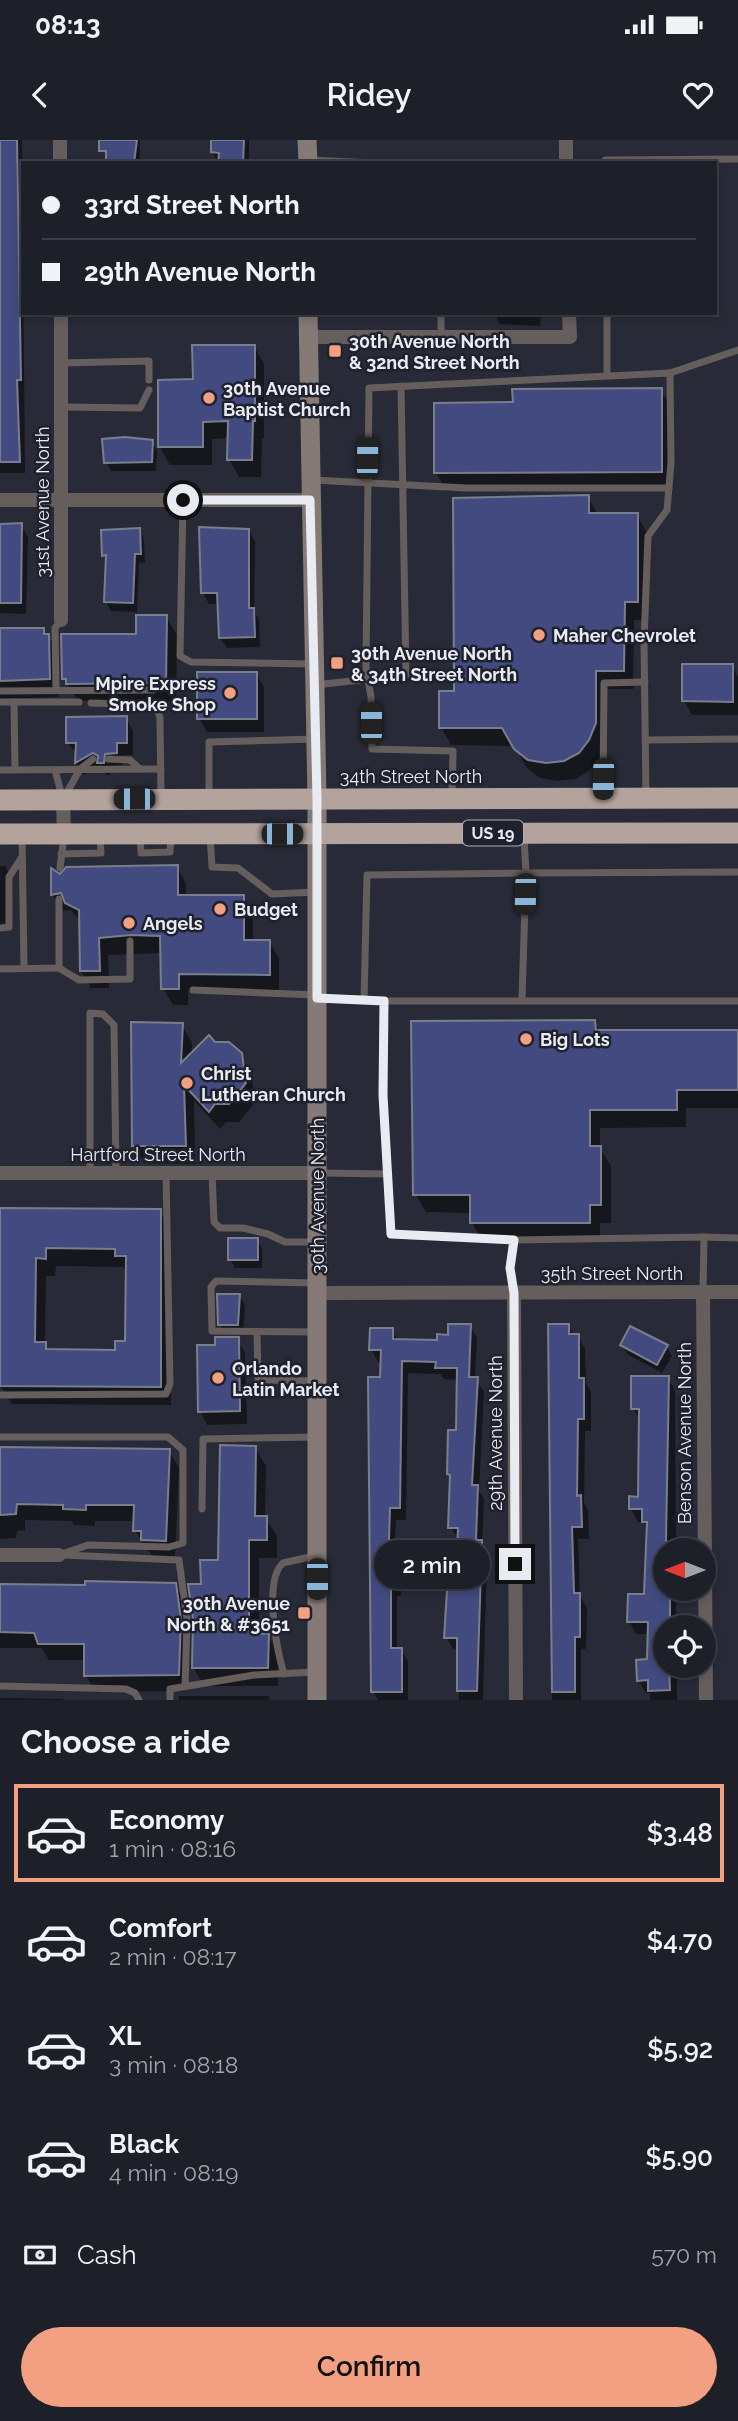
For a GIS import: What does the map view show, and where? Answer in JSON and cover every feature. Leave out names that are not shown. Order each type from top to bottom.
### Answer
[{"type":"highway","name":"34th Street North","points":[[0,800],[738,798]]},
{"type":"highway","name":"US 19","points":[[11,834],[63,844],[100,834],[738,833]]},
{"type":"street","points":[[60,140],[60,161]]},
{"type":"street","points":[[307,140],[308,161]]},
{"type":"street","points":[[566,140],[566,161]]},
{"type":"street","name":"31st Avenue North","points":[[61,315],[61,620]]},
{"type":"street","name":"30th Avenue North","points":[[309,315],[317,799],[317,1700]]},
{"type":"street","points":[[309,337],[570,338],[569,315]]},
{"type":"street","points":[[0,500],[310,500]]},
{"type":"street","points":[[63,799],[63,844]]},
{"type":"street","name":"Hartford Street North","points":[[0,1173],[316,1172]]},
{"type":"street","name":"35th Street North","points":[[318,1288],[514,1293],[738,1292]]},
{"type":"street","name":"Benson Avenue North","points":[[703,1292],[706,1700]]},
{"type":"street","name":"29th Avenue North","points":[[514,1293],[516,1700]]},
{"type":"street","points":[[0,1555],[59,1555]]},
{"type":"lane","points":[[606,161],[738,159]]},
{"type":"lane","points":[[441,315],[441,337]]},
{"type":"lane","points":[[607,315],[607,375]]},
{"type":"lane","points":[[452,798],[453,751],[372,749],[366,667],[369,388],[670,373],[738,350]]},
{"type":"lane","points":[[61,363],[149,361],[149,380]]},
{"type":"lane","points":[[646,798],[648,536],[667,509],[670,373]]},
{"type":"lane","points":[[314,685],[406,676],[401,386]]},
{"type":"lane","points":[[62,407],[140,408],[149,390]]},
{"type":"lane","points":[[310,480],[466,488],[669,488]]},
{"type":"lane","points":[[183,500],[180,656],[191,662],[314,664]]},
{"type":"lane","name":"31st Avenue North","points":[[56,690],[55,628],[61,620]]},
{"type":"lane","points":[[603,798],[604,683],[645,681]]},
{"type":"lane","points":[[0,691],[153,690]]},
{"type":"lane","points":[[0,702],[79,702]]},
{"type":"lane","points":[[14,702],[15,770]]},
{"type":"lane","points":[[91,703],[156,705],[160,718],[161,799]]},
{"type":"lane","points":[[209,799],[209,742],[316,739]]},
{"type":"lane","points":[[646,740],[738,739]]},
{"type":"lane","points":[[63,799],[80,769],[93,759]]},
{"type":"lane","points":[[108,760],[130,760],[140,769]]},
{"type":"lane","points":[[55,769],[63,799]]},
{"type":"lane","points":[[0,770],[161,769]]},
{"type":"lane","points":[[522,999],[526,873],[524,833]]},
{"type":"lane","points":[[11,834],[22,856],[24,968]]},
{"type":"lane","points":[[210,834],[212,867],[238,868],[271,894],[317,892]]},
{"type":"lane","points":[[60,868],[63,844]]},
{"type":"lane","points":[[0,928],[9,928],[9,877],[22,856]]},
{"type":"lane","points":[[364,1001],[366,875],[738,872]]},
{"type":"lane","points":[[59,899],[59,968]]},
{"type":"lane","points":[[0,969],[59,968],[79,980],[130,979],[130,941]]},
{"type":"lane","points":[[193,990],[364,1001],[738,1001]]},
{"type":"lane","points":[[384,1001],[383,1095],[391,1234],[514,1240],[738,1238]]},
{"type":"lane","points":[[90,1173],[90,1013],[103,1014],[114,1025],[116,1173]]},
{"type":"lane","points":[[316,1172],[387,1174]]},
{"type":"lane","points":[[0,1395],[166,1394],[170,1384],[166,1173]]},
{"type":"lane","points":[[212,1173],[214,1222],[220,1228],[243,1228],[268,1234],[285,1242],[317,1242]]},
{"type":"lane","points":[[703,1292],[704,1237]]},
{"type":"lane","points":[[514,1240],[510,1268],[514,1293]]},
{"type":"lane","points":[[318,1288],[216,1281],[211,1287],[212,1331],[318,1332]]},
{"type":"lane","points":[[257,1332],[258,1380],[318,1381]]},
{"type":"lane","points":[[0,1437],[167,1437],[183,1450],[183,1542],[169,1547],[88,1545],[59,1555]]},
{"type":"lane","points":[[201,1509],[202,1439],[317,1437]]},
{"type":"lane","points":[[59,1555],[179,1560],[187,1619],[185,1687]]},
{"type":"lane","points":[[284,1674],[276,1647],[275,1574],[283,1563],[317,1556]]},
{"type":"lane","points":[[170,1700],[170,1689],[254,1675],[317,1672]]},
{"type":"lane","points":[[0,1686],[126,1689],[135,1693],[139,1700]]},
{"type":"building","points":[[0,140],[17,140],[21,380],[17,380],[20,462],[0,462]]},
{"type":"building","points":[[99,140],[137,140],[134,161],[106,161],[106,151],[99,151]]},
{"type":"building","points":[[211,140],[244,140],[243,161],[218,161],[219,153],[211,152]]},
{"type":"building","name":"30th Avenue Baptist Church","points":[[192,345],[255,345],[252,460],[227,460],[228,421],[203,422],[203,447],[158,447],[158,380],[193,379]]},
{"type":"building","points":[[662,388],[662,472],[434,473],[434,403],[513,402],[512,389]]},
{"type":"building","points":[[125,437],[153,440],[152,462],[104,463],[102,439]]},
{"type":"building","name":"Maher Chevrolet","points":[[589,495],[589,513],[638,513],[638,602],[625,602],[624,671],[596,671],[596,723],[589,740],[579,753],[564,761],[546,763],[528,760],[514,749],[502,728],[439,728],[439,691],[454,691],[453,498]]},
{"type":"building","points":[[22,523],[21,603],[0,603],[0,524]]},
{"type":"building","points":[[199,527],[249,529],[249,608],[254,608],[255,637],[219,638],[217,593],[201,593]]},
{"type":"building","points":[[140,528],[141,554],[135,554],[133,603],[104,602],[106,555],[102,556],[101,530]]},
{"type":"building","points":[[136,615],[167,615],[166,683],[66,684],[66,679],[62,679],[61,634],[136,634]]},
{"type":"building","points":[[0,628],[44,628],[44,634],[49,634],[50,679],[0,681]]},
{"type":"building","points":[[682,664],[733,664],[733,702],[682,701]]},
{"type":"building","points":[[197,672],[257,672],[257,719],[197,719]]},
{"type":"building","points":[[127,716],[127,743],[117,743],[117,753],[105,754],[104,763],[97,763],[98,756],[93,753],[75,763],[76,743],[66,743],[66,717]]},
{"type":"building","points":[[178,865],[178,895],[244,895],[244,940],[270,940],[270,975],[179,974],[179,989],[161,989],[160,936],[131,935],[99,938],[100,971],[80,971],[79,910],[65,903],[61,893],[51,895],[51,868],[60,874],[66,867]]},
{"type":"building","points":[[595,1020],[596,1030],[738,1030],[738,1090],[677,1090],[677,1110],[590,1110],[590,1146],[601,1146],[601,1205],[590,1205],[590,1223],[470,1223],[470,1195],[413,1195],[411,1021]]},
{"type":"building","name":"Christ Lutheran Church","points":[[131,1022],[183,1023],[181,1063],[209,1035],[215,1042],[229,1042],[242,1053],[246,1083],[229,1104],[215,1104],[209,1112],[184,1085],[186,1146],[132,1146]]},
{"type":"building","points":[[0,1208],[161,1209],[161,1387],[0,1386]],"holes":[[[46,1248],[115,1249],[115,1256],[126,1256],[125,1341],[115,1341],[115,1350],[46,1349],[46,1342],[35,1342],[36,1258],[46,1259]]]},
{"type":"building","points":[[228,1238],[258,1238],[258,1260],[228,1260]]},
{"type":"building","points":[[217,1294],[240,1294],[238,1325],[218,1325]]},
{"type":"building","points":[[448,1324],[471,1324],[469,1377],[478,1377],[472,1485],[478,1485],[476,1540],[482,1540],[477,1691],[457,1691],[457,1638],[444,1638],[447,1590],[455,1590],[458,1528],[448,1528],[450,1475],[447,1474],[448,1430],[456,1430],[457,1368],[435,1368],[436,1362],[402,1361],[400,1508],[390,1508],[389,1540],[397,1540],[395,1584],[391,1584],[391,1648],[402,1648],[402,1692],[371,1692],[368,1377],[380,1377],[381,1350],[369,1350],[370,1328],[393,1328],[393,1339],[437,1340],[437,1334],[448,1335]]},
{"type":"building","points":[[548,1324],[569,1324],[569,1334],[579,1334],[579,1378],[584,1378],[584,1419],[578,1419],[577,1496],[581,1495],[582,1527],[572,1527],[574,1593],[580,1593],[580,1637],[575,1637],[575,1692],[552,1692]]},
{"type":"building","points":[[630,1326],[668,1345],[657,1365],[620,1345]]},
{"type":"building","name":"Orlando Latin Market","points":[[215,1337],[239,1337],[240,1411],[198,1412],[197,1345],[215,1345]]},
{"type":"building","points":[[631,1376],[669,1376],[666,1538],[653,1538],[653,1601],[670,1601],[670,1615],[653,1615],[653,1678],[670,1678],[670,1690],[648,1691],[648,1680],[637,1681],[636,1660],[647,1659],[648,1622],[627,1622],[628,1594],[644,1594],[647,1522],[642,1522],[642,1509],[629,1509],[629,1496],[638,1497],[639,1409],[631,1409]]},
{"type":"building","points":[[220,1445],[256,1446],[255,1516],[267,1516],[267,1540],[249,1540],[249,1633],[269,1634],[268,1668],[192,1668],[193,1619],[188,1584],[201,1584],[200,1560],[218,1560]]},
{"type":"building","points":[[0,1447],[170,1449],[166,1541],[141,1540],[141,1531],[133,1531],[134,1505],[86,1505],[86,1510],[63,1509],[63,1505],[17,1504],[16,1514],[0,1515]]},
{"type":"building","points":[[85,1581],[176,1583],[181,1619],[179,1675],[84,1676],[84,1644],[38,1644],[34,1633],[0,1632],[0,1584],[85,1585]]},
{"type":"place","name":"30th Avenue North & 32nd Street North","points":[[335,351]]},
{"type":"place","name":"30th Avenue Baptist Church","points":[[209,398]]},
{"type":"place","name":"Maher Chevrolet","points":[[539,635]]},
{"type":"place","name":"30th Avenue North & 34th Street North","points":[[337,663]]},
{"type":"place","name":"Mpire Express Smoke Shop","points":[[230,693]]},
{"type":"place","name":"Budget","points":[[220,909]]},
{"type":"place","name":"Angels","points":[[129,923]]},
{"type":"place","name":"Big Lots","points":[[526,1039]]},
{"type":"place","name":"Christ Lutheran Church","points":[[187,1083]]},
{"type":"place","name":"Orlando Latin Market","points":[[218,1378]]},
{"type":"place","name":"30th Avenue North & #3651","points":[[304,1613]]},
{"type":"route","points":[[183,500],[310,500],[317,799],[317,998],[384,1001],[383,1095],[391,1234],[514,1240],[510,1268],[514,1293],[515,1564]]}]
